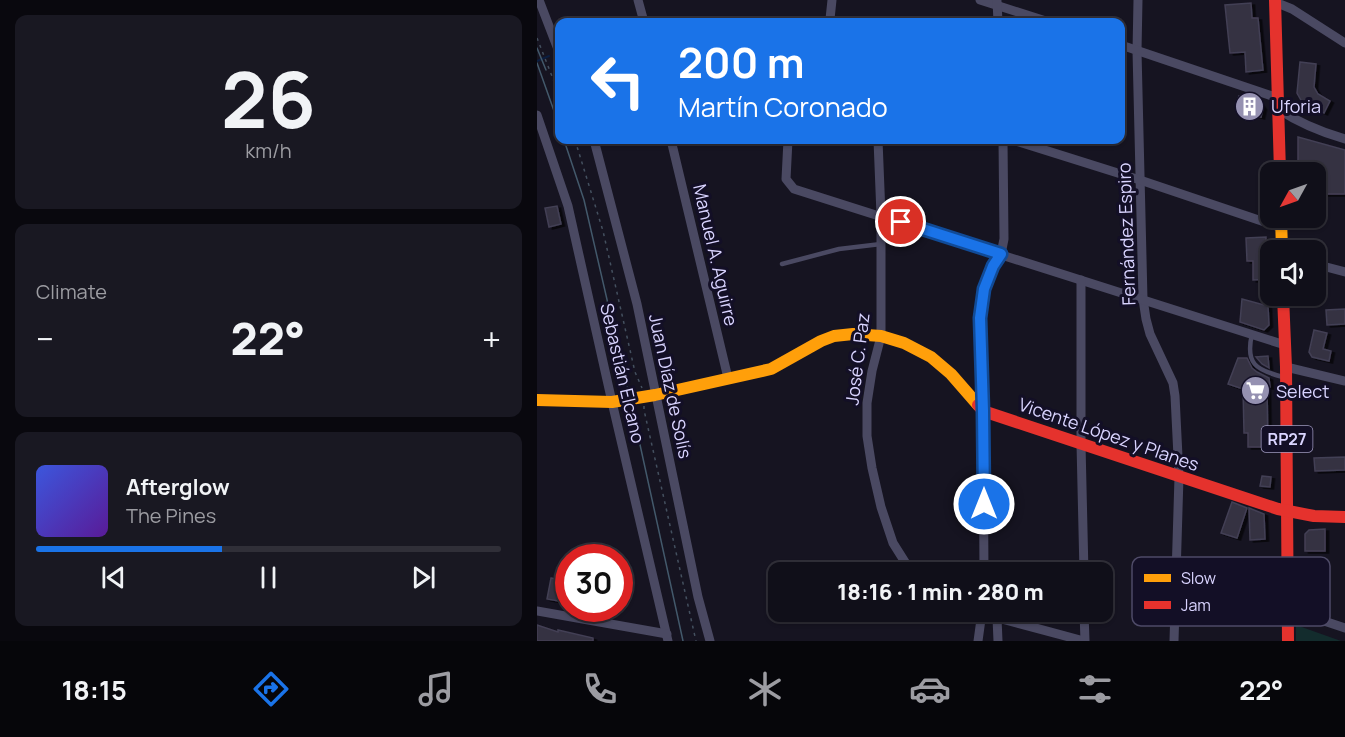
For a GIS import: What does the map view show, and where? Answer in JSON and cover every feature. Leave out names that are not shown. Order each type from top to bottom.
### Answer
[{"type":"street","points":[[539,0],[555,42]]},
{"type":"street","points":[[638,0],[643,18]]},
{"type":"street","points":[[830,18],[832,0]]},
{"type":"street","points":[[980,0],[997,3],[1038,18]]},
{"type":"street","name":"Fernández Espiro","points":[[1138,0],[1137,51],[1143,300],[1150,334],[1173,383],[1179,477],[1177,557]]},
{"type":"street","points":[[1280,162],[1275,1],[1292,9],[1345,44]]},
{"type":"street","points":[[997,3],[998,18]]},
{"type":"street","points":[[1125,46],[1278,103],[1292,118],[1345,139]]},
{"type":"street","name":"Sebastián Elcano","points":[[537,115],[568,206],[667,638]]},
{"type":"street","name":"Juan Díaz de Solís","points":[[595,144],[626,259],[698,597],[710,641]]},
{"type":"street","name":"Manuel A. Aguirre","points":[[672,144],[728,378]]},
{"type":"street","points":[[788,144],[786,179],[794,189],[1285,345]]},
{"type":"street","name":"José C. Paz","points":[[878,144],[881,336],[872,370],[867,403],[867,436],[881,507],[893,543],[905,562]]},
{"type":"street","points":[[984,562],[980,318],[984,289],[993,266],[1001,254],[1004,239],[1003,144]]},
{"type":"street","points":[[1026,144],[1260,217]]},
{"type":"street","points":[[1326,267],[1345,273]]},
{"type":"street","points":[[1081,280],[1084,562]]},
{"type":"street","name":"RP27","points":[[1283,306],[1288,557]]},
{"type":"street","points":[[537,400],[612,402],[655,395],[771,369],[821,341],[834,336],[853,334],[881,336],[904,343],[931,357],[951,374],[983,411]]},
{"type":"street","points":[[1286,373],[1345,381]]},
{"type":"street","name":"Vicente López y Planes","points":[[983,411],[1288,512],[1345,517]]},
{"type":"street","points":[[537,611],[667,638]]},
{"type":"street","points":[[978,641],[979,622]]},
{"type":"street","points":[[997,622],[997,641]]},
{"type":"street","points":[[1012,622],[1085,641],[1084,622]]},
{"type":"street","points":[[1330,623],[1345,628]]},
{"type":"street","name":"Fernández Espiro","points":[[1174,626],[1174,641]]},
{"type":"lane","points":[[782,264],[839,249],[881,244]]},
{"type":"lane","points":[[1252,334],[1249,351],[1252,361],[1261,369],[1286,373]]},
{"type":"path","points":[[537,38],[555,84]]},
{"type":"green space","points":[[1296,626],[1299,626],[1341,641],[1296,641]]},
{"type":"building","points":[[1251,3],[1252,18],[1258,18],[1263,70],[1246,72],[1245,52],[1230,53],[1225,5]]},
{"type":"building","points":[[1300,62],[1316,64],[1314,87],[1318,94],[1330,101],[1324,113],[1302,102],[1297,93]]},
{"type":"building","name":"Uforia","points":[[1239,96],[1260,103],[1263,108],[1261,117],[1240,111],[1241,107],[1236,105]]},
{"type":"building","points":[[1298,137],[1345,150],[1345,194],[1326,194],[1326,162],[1298,162]]},
{"type":"building","points":[[557,206],[561,224],[549,227],[545,208]]},
{"type":"building","points":[[1266,237],[1266,240],[1260,240],[1260,280],[1253,280],[1253,261],[1247,261],[1246,238]]},
{"type":"building","points":[[1242,299],[1260,304],[1260,306],[1268,306],[1269,325],[1264,330],[1240,322]]},
{"type":"building","points":[[1345,309],[1345,324],[1327,325],[1326,310]]},
{"type":"building","points":[[1314,330],[1327,333],[1323,349],[1331,351],[1329,361],[1312,357],[1309,352]]},
{"type":"building","points":[[1268,356],[1269,368],[1256,357]]},
{"type":"building","points":[[1238,358],[1247,358],[1252,368],[1269,378],[1270,387],[1267,387],[1268,447],[1248,447],[1248,433],[1244,433],[1243,389],[1228,384]]},
{"type":"building","points":[[1345,457],[1345,470],[1315,471],[1314,458]]},
{"type":"building","points":[[1262,476],[1271,477],[1270,487],[1260,486]]},
{"type":"building","points":[[1232,502],[1247,508],[1237,538],[1221,533]]},
{"type":"building","points":[[1249,508],[1264,514],[1265,539],[1250,540]]},
{"type":"building","points":[[1325,529],[1325,551],[1305,551],[1305,534],[1309,530]]},
{"type":"building","points":[[551,578],[555,579],[555,600],[547,599]]},
{"type":"building","points":[[537,625],[558,632],[558,630],[593,638],[593,641],[537,641]]},
{"type":"waterway","points":[[537,61],[549,56]]},
{"type":"tram line","points":[[537,48],[546,70]]},
{"type":"tram line","points":[[537,63],[555,114]]},
{"type":"tram line","points":[[565,144],[584,200],[683,641]]},
{"type":"traffic: slow","points":[[1281,228],[1282,240]]},
{"type":"traffic: slow","points":[[537,400],[612,402],[655,395],[771,369],[821,341],[834,336],[853,334],[881,336],[904,343],[931,357],[951,374],[978,405]]},
{"type":"traffic: jam","points":[[1275,0],[1280,162]]},
{"type":"traffic: jam","points":[[1283,306],[1287,557]]},
{"type":"traffic: jam","points":[[978,405],[983,411],[1278,509],[1314,516],[1345,517]]},
{"type":"traffic: jam","points":[[1288,626],[1288,641]]},
{"type":"place","name":"Uforia","points":[[1250,106]]},
{"type":"place","name":"Select","points":[[1255,391]]},
{"type":"route","points":[[901,222],[1001,254],[993,266],[984,289],[980,318],[984,504]]}]
